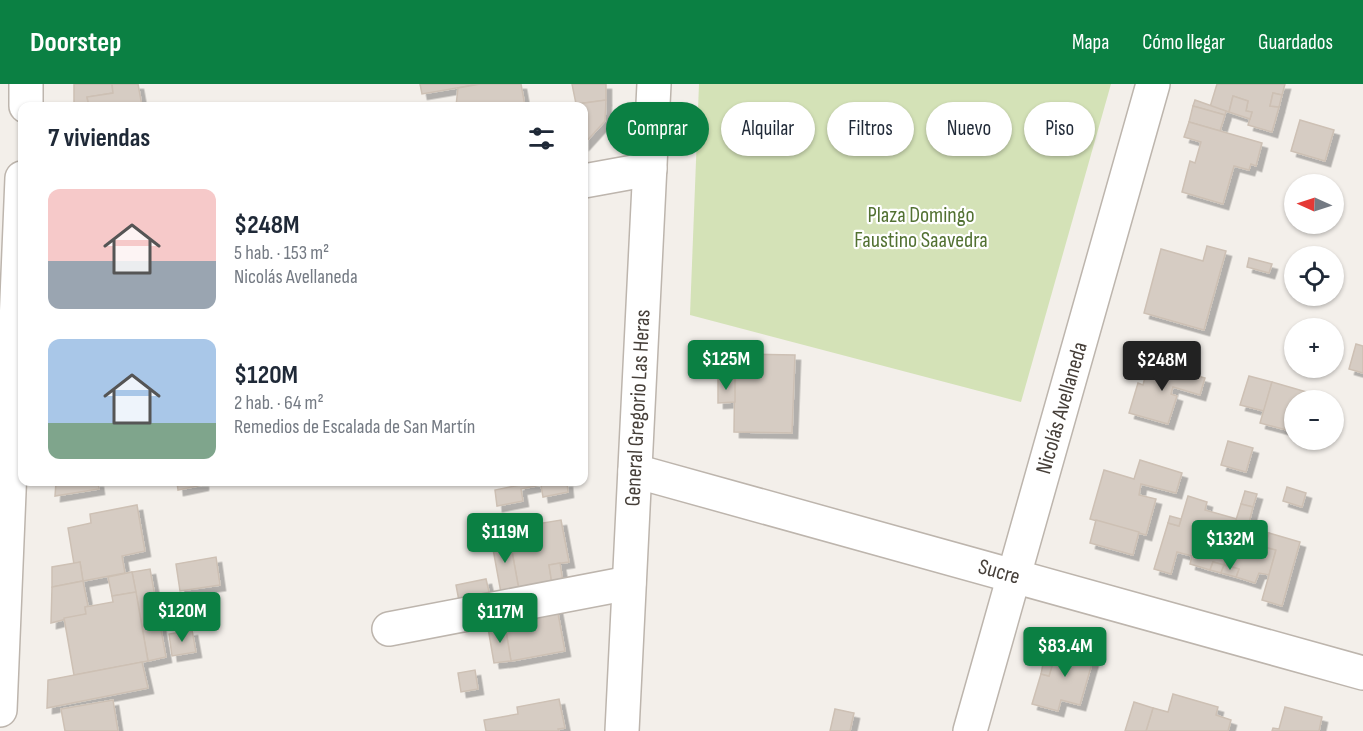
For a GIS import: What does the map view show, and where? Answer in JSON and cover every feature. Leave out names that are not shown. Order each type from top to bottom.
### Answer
[{"type":"street","points":[[26,84],[26,102]]},
{"type":"street","name":"General Gregorio Las Heras","points":[[622,731],[654,84]]},
{"type":"street","name":"Nicolás Avellaneda","points":[[970,731],[1153,84]]},
{"type":"street","points":[[588,180],[650,169]]},
{"type":"street","points":[[0,710],[18,329]]},
{"type":"street","name":"Sucre","points":[[635,471],[1363,674]]},
{"type":"street","points":[[389,628],[629,583]]},
{"type":"green space","name":"Plaza Domingo Faustino Saavedra","points":[[699,84],[1111,84],[1095,141],[1095,102],[1024,102],[1024,156],[1091,156],[1021,402],[690,315],[696,156],[709,156],[709,102],[698,102]]},
{"type":"building","points":[[74,84],[112,84],[113,93],[87,97],[88,102],[74,102]]},
{"type":"building","points":[[112,84],[138,84],[141,102],[88,102],[87,97],[113,93]]},
{"type":"building","points":[[420,84],[480,84],[422,94]]},
{"type":"building","points":[[480,84],[521,84],[524,102],[456,102],[458,88]]},
{"type":"building","points":[[572,84],[606,84],[606,100],[576,102]]},
{"type":"building","points":[[1217,84],[1285,84],[1282,95],[1273,93],[1270,106],[1279,107],[1272,132],[1248,125],[1252,112],[1246,111],[1248,101],[1233,96],[1229,112],[1210,107]]},
{"type":"building","points":[[1273,93],[1282,95],[1279,107],[1270,106]]},
{"type":"building","points":[[1233,96],[1248,101],[1246,111],[1252,112],[1250,119],[1229,112]]},
{"type":"building","points":[[606,100],[605,121],[588,140],[588,103]]},
{"type":"building","points":[[1195,100],[1226,111],[1225,115],[1193,106]]},
{"type":"building","points":[[1193,106],[1225,115],[1220,131],[1189,122]]},
{"type":"building","points":[[1300,120],[1334,130],[1325,161],[1291,151]]},
{"type":"building","points":[[1189,122],[1262,143],[1256,166],[1251,164],[1249,170],[1234,166],[1223,204],[1182,192],[1190,161],[1195,163],[1201,142],[1184,137]]},
{"type":"building","points":[[1207,246],[1226,251],[1204,330],[1144,313],[1161,249],[1203,261]]},
{"type":"building","points":[[1249,258],[1272,264],[1269,273],[1247,267]]},
{"type":"building","points":[[1356,344],[1363,346],[1363,373],[1349,369]]},
{"type":"building","points":[[735,354],[795,355],[792,433],[734,432]]},
{"type":"building","points":[[1149,362],[1205,378],[1200,395],[1173,387],[1171,394],[1177,396],[1168,424],[1129,413],[1138,383],[1143,385]]},
{"type":"building","points":[[1249,376],[1272,382],[1264,411],[1240,405]]},
{"type":"building","points":[[718,379],[735,379],[735,402],[718,403]]},
{"type":"building","points":[[1272,382],[1300,390],[1284,390],[1284,429],[1260,423]]},
{"type":"building","points":[[1228,441],[1253,448],[1246,472],[1221,465]]},
{"type":"building","points":[[1140,460],[1182,473],[1176,493],[1141,484],[1139,495],[1156,499],[1146,535],[1090,519],[1104,470],[1134,479]]},
{"type":"building","points":[[56,486],[99,486],[99,489],[55,496]]},
{"type":"building","points":[[178,486],[198,486],[178,490]]},
{"type":"building","points":[[515,486],[536,486],[521,489],[523,501],[497,506],[495,490]]},
{"type":"building","points":[[541,486],[567,486],[568,492],[543,497]]},
{"type":"building","points":[[1287,487],[1306,493],[1302,507],[1283,501]]},
{"type":"building","points":[[1245,491],[1257,494],[1253,507],[1241,504]]},
{"type":"building","points":[[1188,496],[1207,502],[1205,510],[1237,519],[1224,565],[1213,562],[1210,570],[1190,564],[1192,556],[1177,552],[1171,574],[1154,569],[1168,523],[1179,526]]},
{"type":"building","points":[[1241,504],[1253,507],[1248,527],[1235,523]]},
{"type":"building","points":[[137,505],[145,551],[122,556],[125,573],[83,581],[80,562],[74,564],[68,528],[91,523],[90,514]]},
{"type":"building","points":[[1170,516],[1181,519],[1179,526],[1168,523]]},
{"type":"building","points":[[561,520],[569,562],[549,565],[552,584],[519,590],[509,535],[531,531],[530,525]]},
{"type":"building","points":[[1096,520],[1139,532],[1133,555],[1090,543]]},
{"type":"building","points":[[1235,523],[1269,533],[1265,547],[1276,550],[1269,575],[1259,573],[1255,583],[1236,577],[1239,569],[1224,565]]},
{"type":"building","points":[[1269,533],[1300,542],[1282,606],[1262,600],[1276,550],[1265,547]]},
{"type":"building","points":[[509,535],[519,590],[501,593],[491,538]]},
{"type":"building","points":[[216,557],[220,585],[180,591],[176,564]]},
{"type":"building","points":[[80,562],[83,581],[52,587],[52,567]]},
{"type":"building","points":[[1213,562],[1224,565],[1221,573],[1210,570]]},
{"type":"building","points":[[560,563],[563,582],[552,584],[549,565]]},
{"type":"building","points":[[1224,565],[1239,569],[1236,577],[1221,573]]},
{"type":"building","points":[[150,569],[166,657],[148,661],[132,572]]},
{"type":"building","points":[[132,572],[136,592],[112,596],[108,577]]},
{"type":"building","points":[[486,579],[490,596],[459,601],[456,585]]},
{"type":"building","points":[[83,581],[88,606],[85,607],[86,614],[51,623],[52,587]]},
{"type":"building","points":[[136,592],[148,661],[74,675],[64,618],[86,614],[85,607],[113,602],[112,596]]},
{"type":"building","points":[[557,608],[565,651],[511,661],[505,625],[527,621],[525,614]]},
{"type":"building","points":[[505,625],[511,661],[494,663],[488,628]]},
{"type":"building","points":[[192,630],[196,652],[172,656],[169,634]]},
{"type":"building","points":[[1058,643],[1095,653],[1080,705],[1061,700],[1058,711],[1032,704],[1041,674],[1049,676]]},
{"type":"building","points":[[142,662],[148,688],[47,708],[48,680]]},
{"type":"building","points":[[1043,664],[1052,666],[1049,676],[1041,674]]},
{"type":"building","points":[[475,670],[478,689],[461,692],[458,673]]},
{"type":"building","points":[[1173,694],[1218,707],[1216,715],[1231,720],[1228,731],[1146,731],[1153,708],[1168,712]]},
{"type":"building","points":[[559,699],[565,728],[558,729],[559,731],[486,731],[484,720],[518,714],[517,707]]},
{"type":"building","points":[[113,700],[118,731],[65,731],[61,709]]},
{"type":"building","points":[[1134,702],[1153,708],[1146,731],[1125,731]]},
{"type":"building","points":[[1285,707],[1322,717],[1319,731],[1272,731],[1273,728],[1279,729]]},
{"type":"building","points":[[835,709],[854,713],[850,731],[830,731]]}]
